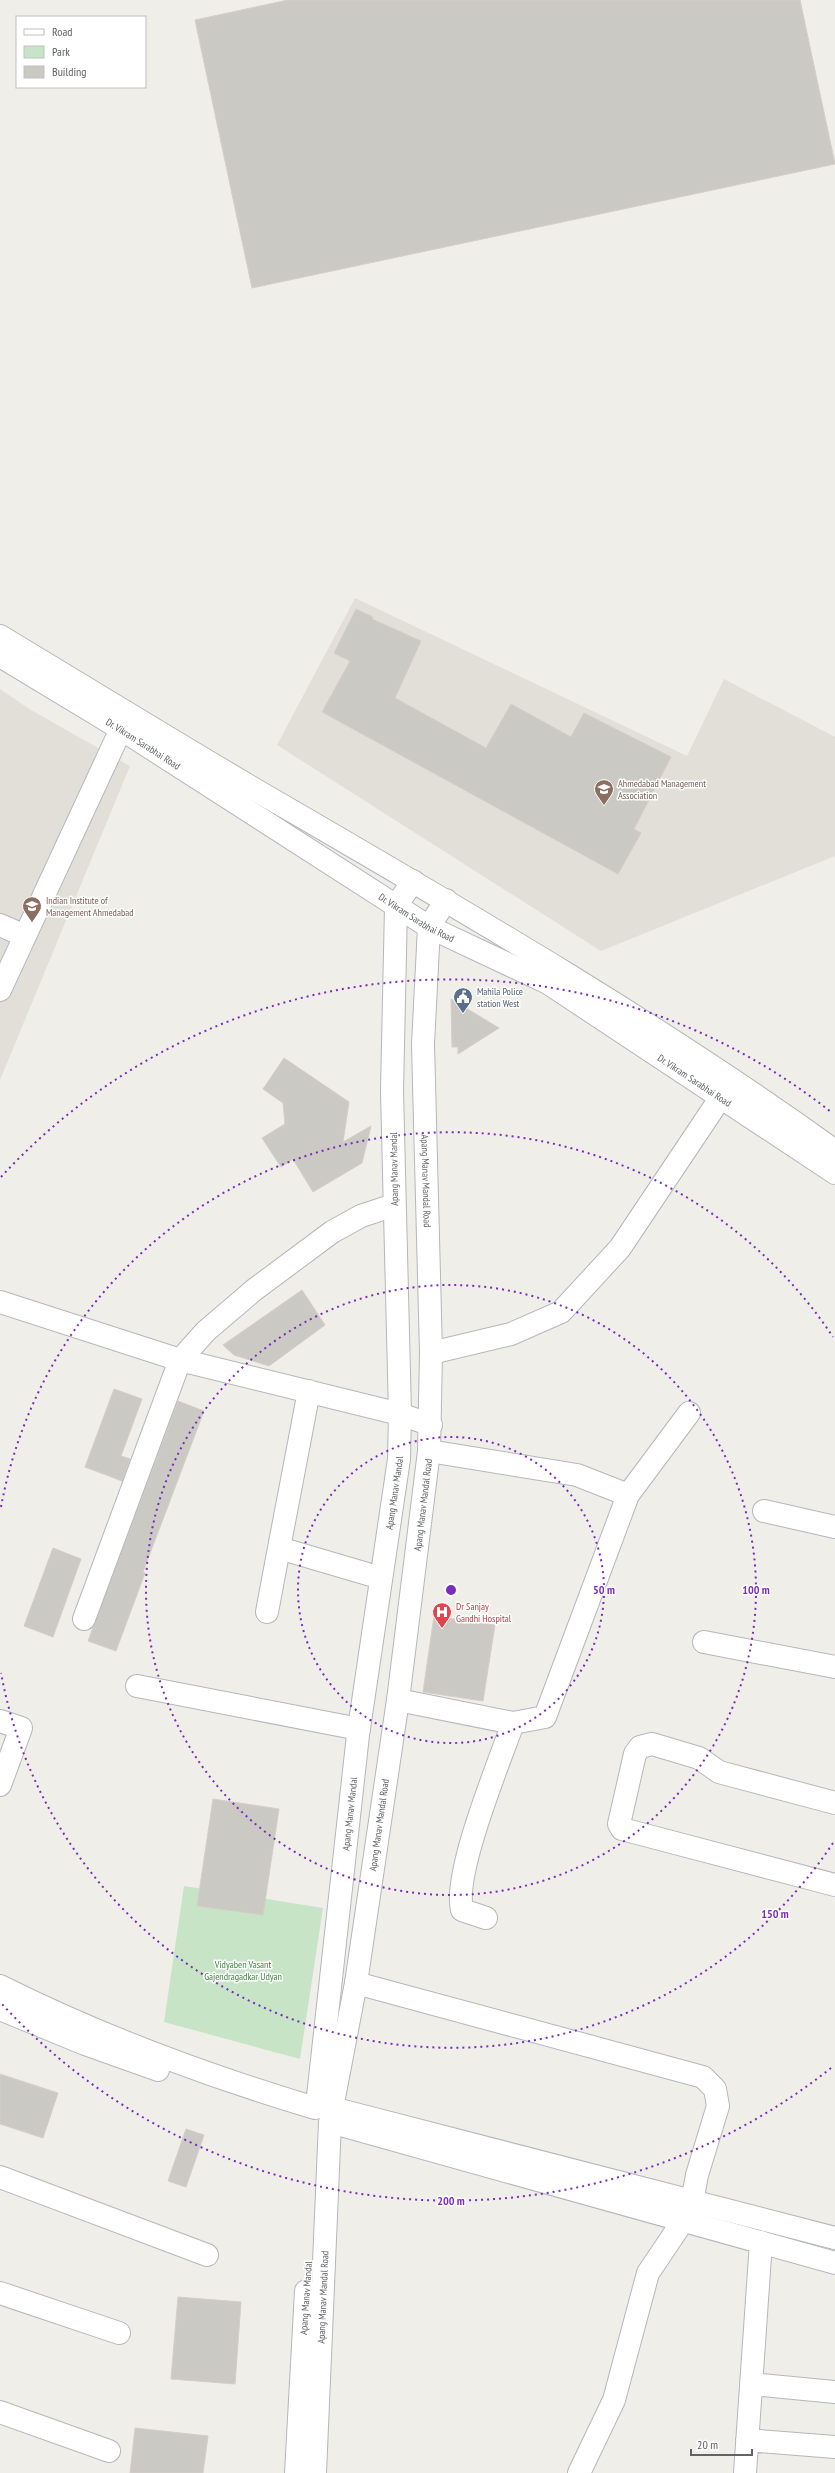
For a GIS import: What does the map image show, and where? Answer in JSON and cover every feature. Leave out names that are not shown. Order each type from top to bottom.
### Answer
[{"type":"street","name":"Dr. Vikram Sarabhai Road","points":[[0,636],[247,784],[446,900],[661,1032],[759,1097],[835,1151]]},
{"type":"street","name":"Dr. Vikram Sarabhai Road","points":[[0,656],[121,729],[429,927],[548,983],[835,1173]]},
{"type":"street","points":[[0,990],[121,729]]},
{"type":"street","points":[[396,906],[414,881]]},
{"type":"street","name":"Apang Manav Mandal Road","points":[[315,2473],[321,2114],[356,1984],[398,1700],[429,1451],[431,1425],[431,1354],[423,1044],[429,927],[446,900]]},
{"type":"street","name":"Apang Manav Mandal","points":[[296,2473],[321,2114],[358,1732],[399,1458],[400,1414],[392,1091],[396,906]]},
{"type":"street","points":[[0,924],[25,936]]},
{"type":"street","points":[[431,1354],[511,1334],[561,1312],[620,1248],[721,1097]]},
{"type":"street","points":[[84,1619],[180,1360],[206,1331],[254,1290],[332,1232],[361,1216],[394,1205]]},
{"type":"street","points":[[0,1302],[180,1360],[400,1414],[431,1425]]},
{"type":"street","points":[[267,1612],[309,1391]]},
{"type":"street","points":[[398,1700],[513,1723],[545,1717],[628,1495],[689,1413]]},
{"type":"street","points":[[429,1451],[577,1475],[628,1495]]},
{"type":"street","points":[[764,1511],[835,1527]]},
{"type":"street","points":[[279,1548],[381,1578]]},
{"type":"street","points":[[704,1642],[835,1667]]},
{"type":"street","points":[[137,1686],[391,1740]]},
{"type":"street","points":[[0,1721],[21,1728],[0,1785]]},
{"type":"street","points":[[486,1918],[462,1910],[460,1900],[470,1846],[513,1723]]},
{"type":"street","points":[[835,1803],[719,1772],[699,1758],[652,1744],[640,1747],[635,1754],[619,1824],[622,1829],[835,1885]]},
{"type":"street","points":[[356,1984],[703,2077],[715,2089],[718,2106],[697,2175],[692,2202]]},
{"type":"street","points":[[3,2004],[154,2053],[321,2114],[683,2221],[835,2263]]},
{"type":"street","points":[[321,2114],[692,2202],[835,2238]]},
{"type":"street","points":[[0,2177],[207,2255]]},
{"type":"street","points":[[579,2473],[614,2400],[648,2273],[683,2221]]},
{"type":"street","points":[[745,2473],[761,2242]]},
{"type":"street","points":[[0,2293],[119,2333]]},
{"type":"street","points":[[751,2384],[835,2392]]},
{"type":"street","points":[[0,2412],[109,2450]]},
{"type":"street","points":[[747,2440],[835,2447]]},
{"type":"shaded area","name":"Ahmedabad Management Association","points":[[355,598],[687,756],[724,679],[835,737],[835,856],[601,951],[277,745]]},
{"type":"shaded area","name":"Indian Institute of Management Ahmedabad","points":[[0,689],[31,710],[130,766],[0,1080]]},
{"type":"green space","name":"Vidyaben Vasant Gajendragadkar Udyan","points":[[184,1886],[323,1908],[300,2059],[164,2022]]},
{"type":"building","points":[[288,0],[800,0],[835,164],[252,288],[195,20]]},
{"type":"building","points":[[356,609],[373,617],[372,619],[421,641],[395,698],[486,748],[511,704],[571,737],[584,713],[671,757],[634,829],[641,833],[618,874],[322,712],[350,661],[334,653]]},
{"type":"building","name":"Mahila Police station West","points":[[451,999],[499,1028],[458,1054],[458,1047],[452,1047]]},
{"type":"building","points":[[284,1058],[349,1102],[343,1142],[371,1126],[362,1163],[313,1192],[293,1159],[281,1167],[262,1138],[285,1124],[283,1103],[263,1089]]},
{"type":"building","points":[[302,1290],[325,1325],[269,1366],[234,1355],[223,1345]]},
{"type":"building","points":[[114,1389],[142,1399],[121,1456],[130,1459],[122,1481],[85,1467]]},
{"type":"building","points":[[178,1401],[204,1411],[143,1572],[145,1573],[116,1651],[88,1641]]},
{"type":"building","points":[[53,1548],[81,1559],[53,1637],[24,1626]]},
{"type":"building","points":[[434,1616],[495,1625],[483,1701],[423,1692]]},
{"type":"building","points":[[213,1799],[279,1809],[263,1915],[197,1906]]},
{"type":"building","points":[[0,2074],[58,2093],[43,2138],[0,2124]]},
{"type":"building","points":[[186,2129],[204,2135],[186,2187],[168,2181]]},
{"type":"building","points":[[178,2297],[241,2302],[235,2384],[171,2379]]},
{"type":"building","points":[[135,2428],[208,2436],[203,2473],[130,2473]]},
{"type":"place","name":"Ahmedabad Management Association","points":[[604,806]]},
{"type":"place","name":"Indian Institute of Management Ahmedabad","points":[[32,923]]},
{"type":"place","name":"Mahila Police station West","points":[[463,1014]]},
{"type":"place","name":"Dr Sanjay Gandhi Hospital","points":[[442,1629]]}]
